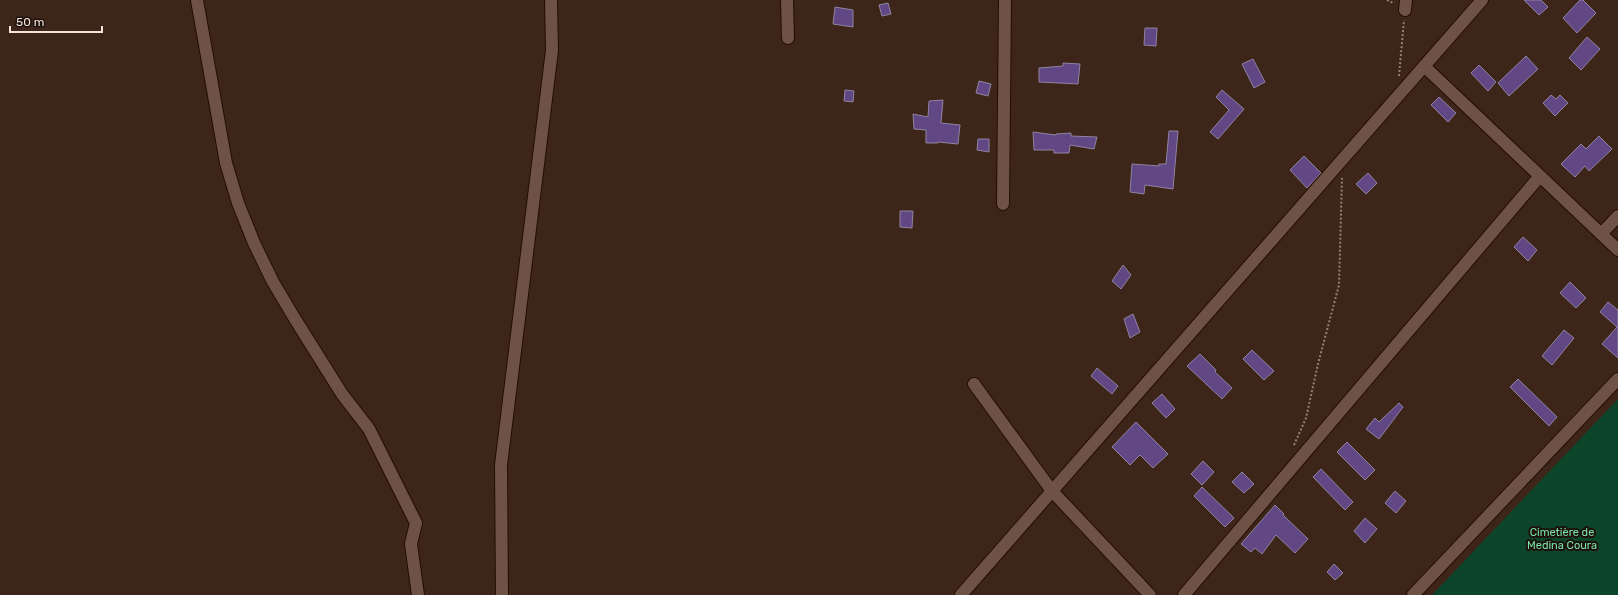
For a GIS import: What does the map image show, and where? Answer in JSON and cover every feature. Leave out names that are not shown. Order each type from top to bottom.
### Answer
[{"type":"street","points":[[197,0],[226,163],[238,203],[273,282],[342,394],[369,429],[416,523],[411,544],[418,595]]},
{"type":"street","points":[[502,595],[502,465],[552,50],[552,0]]},
{"type":"street","points":[[788,0],[788,38]]},
{"type":"street","points":[[1003,204],[1005,0]]},
{"type":"street","points":[[961,595],[1482,0]]},
{"type":"street","points":[[1424,66],[1618,250]]},
{"type":"street","points":[[1184,595],[1540,176]]},
{"type":"street","points":[[1601,234],[1618,216]]},
{"type":"street","points":[[1413,595],[1618,379]]},
{"type":"street","points":[[974,384],[1052,491],[1150,595]]},
{"type":"path","points":[[1387,0],[1406,5],[1397,97]]},
{"type":"path","points":[[1294,446],[1306,418],[1318,364],[1339,285],[1342,160]]},
{"type":"green space","name":"Cimetière de Medina Coura","points":[[1618,399],[1618,595],[1432,595]]},
{"type":"building","points":[[1524,0],[1541,0],[1548,7],[1539,15]]},
{"type":"building","points":[[1580,0],[1583,0],[1596,13],[1577,33],[1563,18]]},
{"type":"building","points":[[888,3],[891,14],[882,16],[879,5]]},
{"type":"building","points":[[835,7],[853,10],[853,27],[833,24]]},
{"type":"building","points":[[1145,28],[1157,28],[1156,46],[1144,45]]},
{"type":"building","points":[[1587,37],[1600,49],[1581,70],[1569,58]]},
{"type":"building","points":[[1526,56],[1538,69],[1509,96],[1498,83]]},
{"type":"building","points":[[1253,59],[1265,82],[1254,88],[1242,64]]},
{"type":"building","points":[[1063,63],[1080,64],[1078,84],[1039,82],[1039,68],[1063,66]]},
{"type":"building","points":[[1479,65],[1496,82],[1488,91],[1471,73]]},
{"type":"building","points":[[979,81],[991,84],[988,96],[976,93]]},
{"type":"building","points":[[845,90],[854,91],[853,102],[844,101]]},
{"type":"building","points":[[1222,90],[1244,109],[1218,139],[1210,132],[1229,110],[1216,97]]},
{"type":"building","points":[[1551,95],[1556,99],[1560,95],[1568,103],[1555,116],[1543,103]]},
{"type":"building","points":[[1439,97],[1456,113],[1448,122],[1431,105]]},
{"type":"building","points":[[943,100],[941,123],[960,125],[958,144],[938,142],[926,143],[926,130],[914,129],[913,114],[928,117],[929,101]]},
{"type":"building","points":[[1169,131],[1178,131],[1173,189],[1145,185],[1144,194],[1130,192],[1132,164],[1159,166],[1159,164],[1166,164]]},
{"type":"building","points":[[1033,132],[1056,135],[1071,133],[1071,136],[1097,137],[1094,149],[1070,145],[1069,153],[1054,153],[1054,150],[1034,150]]},
{"type":"building","points":[[1599,136],[1612,149],[1589,171],[1585,166],[1575,177],[1561,164],[1581,144],[1586,149]]},
{"type":"building","points":[[978,139],[989,139],[989,152],[977,150]]},
{"type":"building","points":[[1304,156],[1321,173],[1307,188],[1290,170]]},
{"type":"building","points":[[1368,173],[1377,183],[1366,194],[1356,184]]},
{"type":"building","points":[[900,211],[913,211],[912,228],[900,227]]},
{"type":"building","points":[[1523,237],[1537,250],[1528,261],[1514,247]]},
{"type":"building","points":[[1123,265],[1131,275],[1121,289],[1112,281]]},
{"type":"building","points":[[1570,282],[1586,298],[1576,308],[1560,293]]},
{"type":"building","points":[[1608,302],[1618,310],[1618,358],[1602,344],[1617,327],[1600,312]]},
{"type":"building","points":[[1133,314],[1140,332],[1130,338],[1124,319]]},
{"type":"building","points":[[1564,330],[1574,338],[1552,365],[1542,356]]},
{"type":"building","points":[[1252,350],[1274,371],[1264,380],[1243,359]]},
{"type":"building","points":[[1200,354],[1216,370],[1215,372],[1232,388],[1222,399],[1187,366]]},
{"type":"building","points":[[1097,368],[1118,386],[1112,394],[1091,376]]},
{"type":"building","points":[[1518,379],[1557,417],[1549,426],[1510,387]]},
{"type":"building","points":[[1162,394],[1175,409],[1166,418],[1152,403]]},
{"type":"building","points":[[1399,403],[1403,407],[1379,439],[1366,429],[1375,418],[1379,422]]},
{"type":"building","points":[[1136,422],[1168,454],[1153,468],[1140,455],[1130,465],[1112,447]]},
{"type":"building","points":[[1347,442],[1375,470],[1365,480],[1337,452]]},
{"type":"building","points":[[1203,461],[1214,472],[1202,485],[1191,474]]},
{"type":"building","points":[[1321,469],[1353,502],[1345,510],[1313,477]]},
{"type":"building","points":[[1242,472],[1254,484],[1244,493],[1232,482]]},
{"type":"building","points":[[1202,487],[1234,518],[1225,527],[1194,496]]},
{"type":"building","points":[[1395,491],[1406,501],[1396,513],[1385,503]]},
{"type":"building","points":[[1275,505],[1284,514],[1283,515],[1308,539],[1295,553],[1276,535],[1262,554],[1255,548],[1251,552],[1241,544]]},
{"type":"building","points":[[1365,518],[1377,529],[1365,543],[1354,531]]},
{"type":"building","points":[[1334,564],[1343,573],[1335,580],[1327,572]]}]
